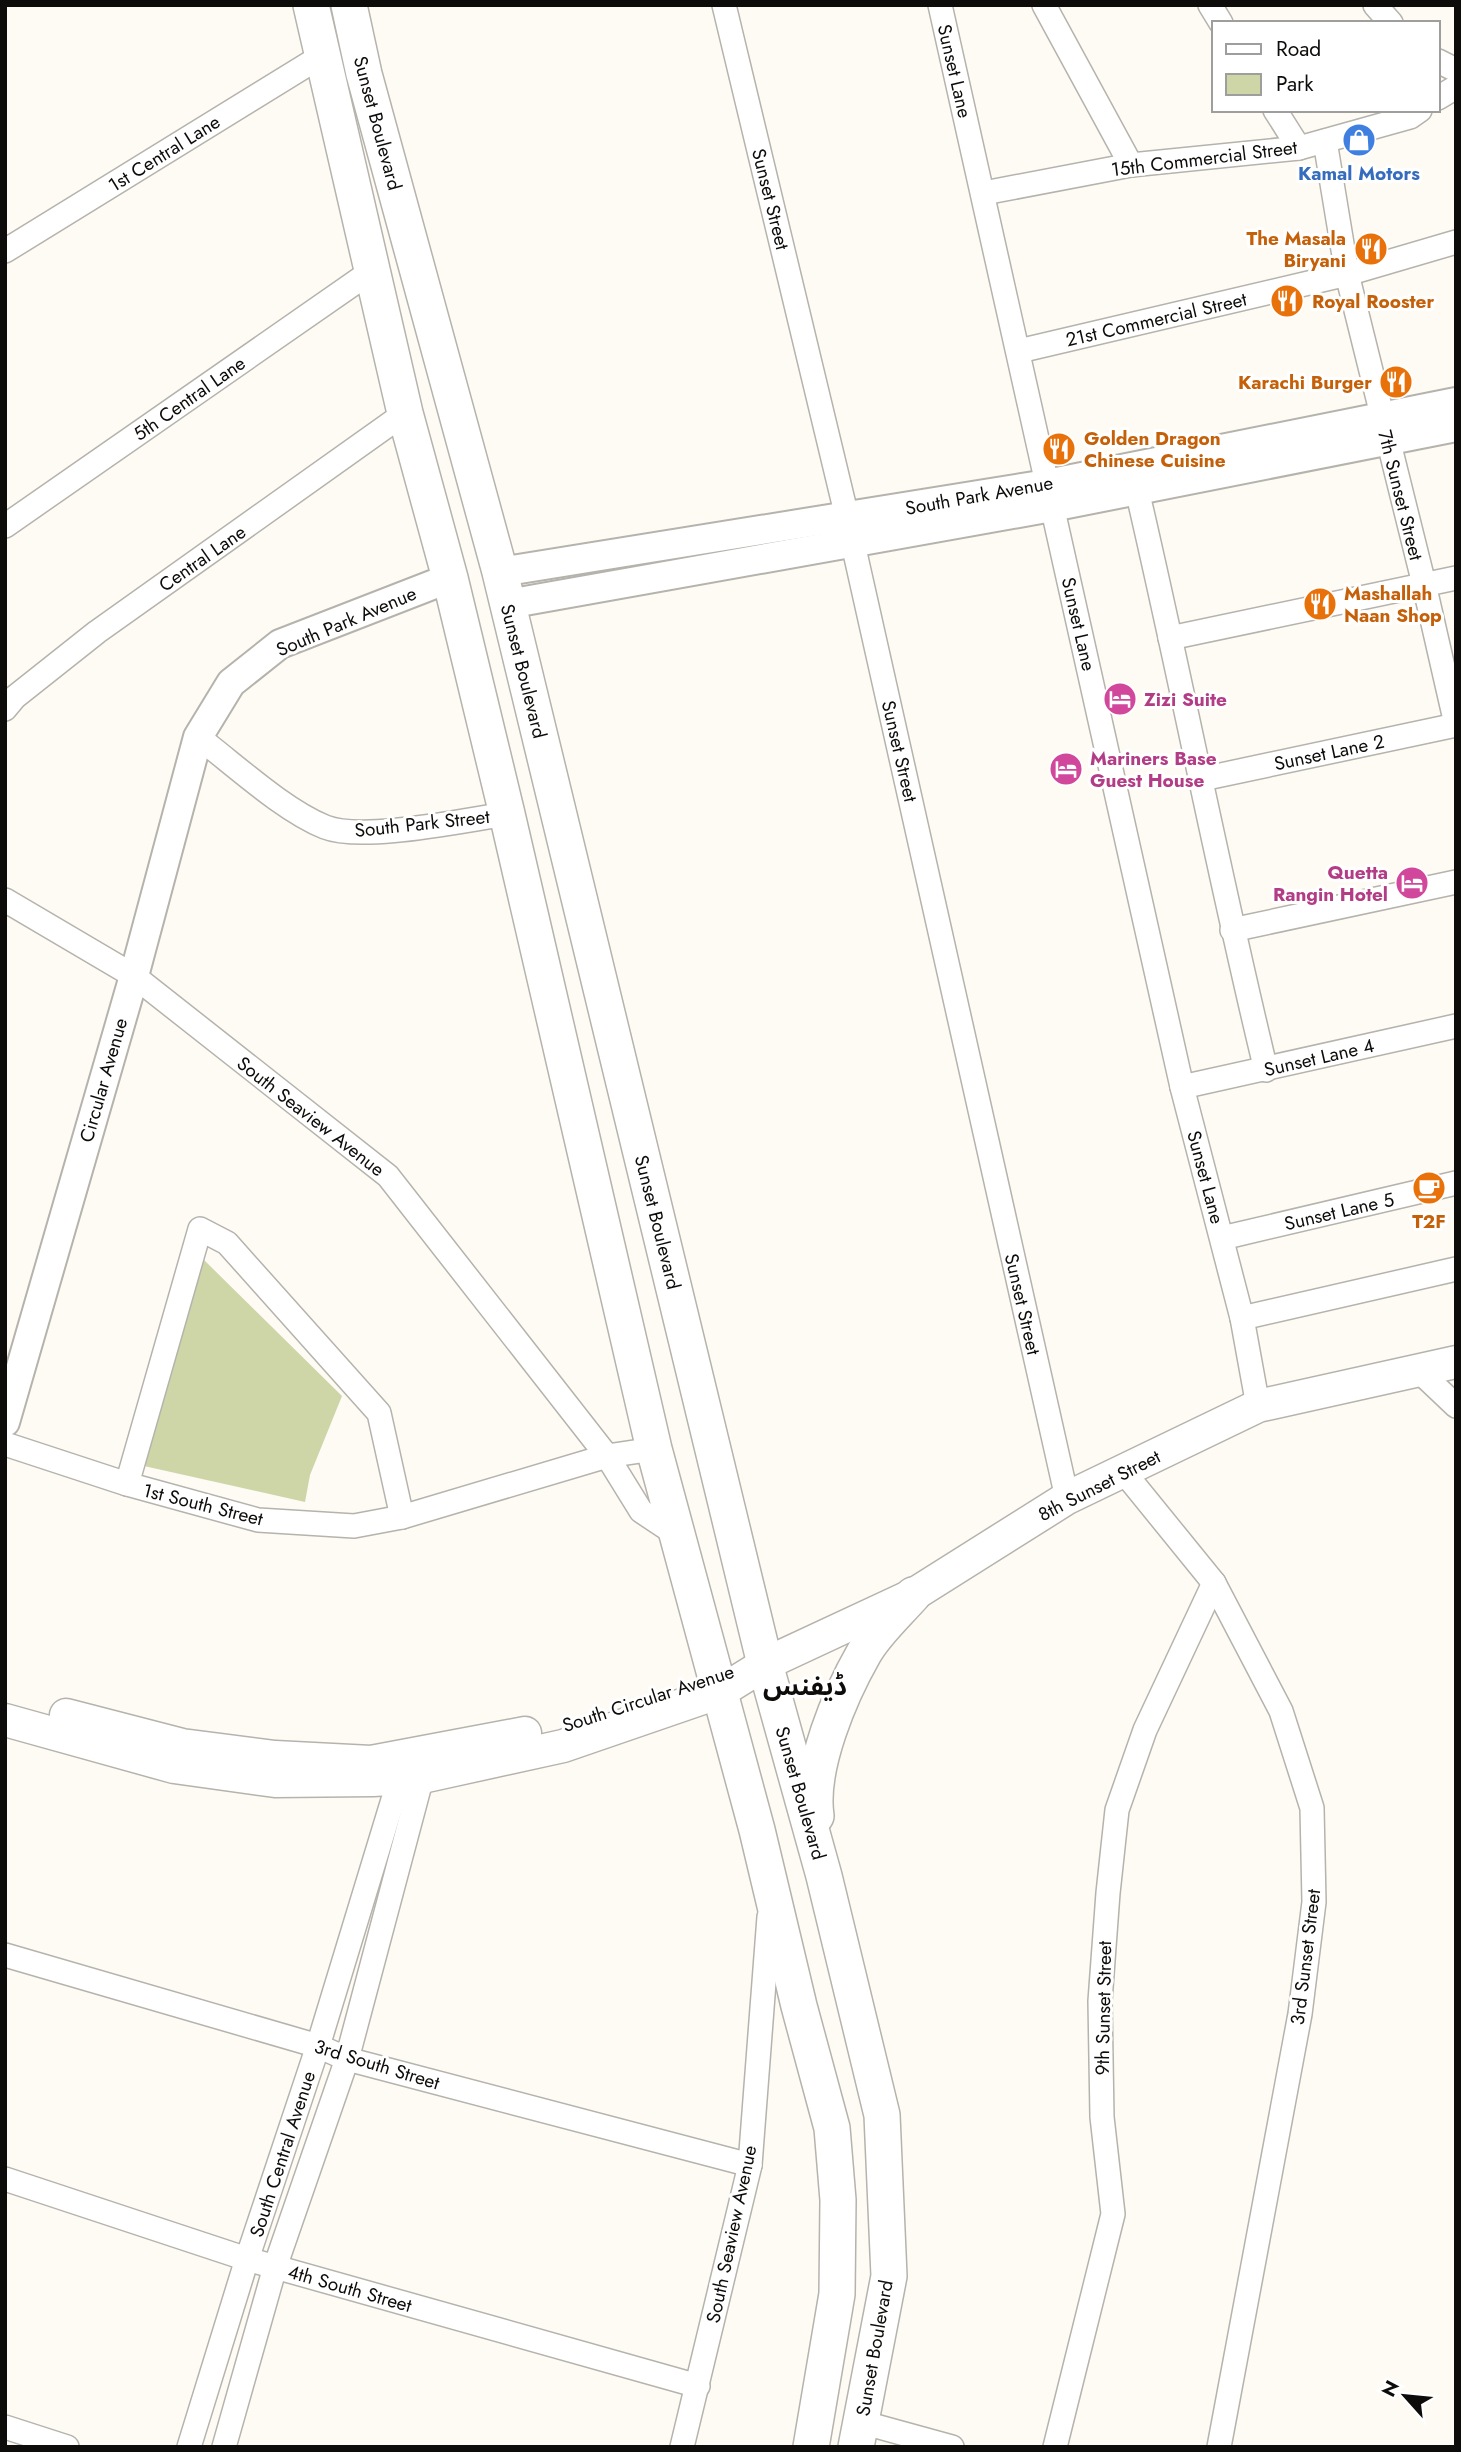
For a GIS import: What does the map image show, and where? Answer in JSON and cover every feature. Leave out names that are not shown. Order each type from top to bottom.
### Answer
[{"type":"main road","name":"Sunset Boulevard","points":[[311,5],[405,413],[450,578],[507,814],[654,1449],[832,2128],[838,2200],[836,2294],[811,2447]]},
{"type":"main road","name":"Sunset Boulevard","points":[[349,5],[364,74],[504,588],[765,1664],[824,1876],[882,2115],[889,2276],[858,2435]]},
{"type":"main road","points":[[364,74],[366,5]]},
{"type":"main road","name":"8th Sunset Street","points":[[765,1664],[913,1595],[1067,1498],[1258,1406],[1456,1362]]},
{"type":"main road","points":[[824,1876],[814,1801],[822,1757],[838,1707],[865,1650],[913,1595]]},
{"type":"main road","name":"South Circular Avenue","points":[[5,1720],[174,1767],[275,1781],[410,1779],[563,1746],[765,1664]]},
{"type":"main road","name":"South Circular Avenue","points":[[5,1699],[182,1745],[275,1757],[371,1762],[563,1726],[717,1682]]},
{"type":"street","name":"Sunset Street","points":[[724,5],[850,531],[1067,1498]]},
{"type":"street","points":[[1044,5],[1131,165]]},
{"type":"street","points":[[1210,5],[1220,21]]},
{"type":"street","points":[[1375,5],[1389,21]]},
{"type":"street","name":"Sunset Lane","points":[[946,8],[1050,495],[1182,1087],[1242,1318],[1258,1406]]},
{"type":"street","name":"1st Central Lane","points":[[5,251],[323,55]]},
{"type":"street","points":[[1440,62],[1456,70]]},
{"type":"street","points":[[1440,97],[1456,87]]},
{"type":"street","points":[[1276,112],[1299,148]]},
{"type":"street","name":"15th Commercial Street","points":[[984,193],[1131,165],[1299,148],[1410,117],[1417,112]]},
{"type":"street","name":"7th Sunset Street","points":[[1325,141],[1347,274],[1456,724]]},
{"type":"street","name":"21st Commercial Street","points":[[1019,351],[1347,274],[1456,242]]},
{"type":"street","name":"5th Central Lane","points":[[5,526],[373,270]]},
{"type":"street","name":"South Park Avenue","points":[[504,588],[1050,495],[1137,490],[1384,428],[1456,402]]},
{"type":"street","name":"Central Lane","points":[[5,709],[15,696],[97,632],[405,413]]},
{"type":"street","name":"South Park Avenue","points":[[1050,495],[1133,468],[1384,428],[1456,427]]},
{"type":"street","points":[[1137,490],[1202,779],[1232,930],[1266,1070]]},
{"type":"street","name":"South Park Avenue","points":[[198,737],[231,683],[280,644],[450,578]]},
{"type":"street","points":[[1170,638],[1456,578]]},
{"type":"street","name":"Sunset Lane 2","points":[[1202,779],[1456,724]]},
{"type":"street","name":"South Park Street","points":[[198,737],[276,798],[327,828],[351,833],[390,831],[507,814]]},
{"type":"street","name":"Circular Avenue","points":[[5,1422],[134,975],[198,737]]},
{"type":"street","points":[[1232,930],[1456,882]]},
{"type":"street","name":"South Seaview Avenue","points":[[5,900],[134,975],[387,1176],[607,1456],[641,1511],[677,1535]]},
{"type":"street","name":"Sunset Lane 4","points":[[1182,1087],[1456,1027]]},
{"type":"street","name":"Sunset Lane 5","points":[[1222,1238],[1456,1183]]},
{"type":"street","points":[[127,1484],[200,1229],[227,1244],[379,1413],[402,1517]]},
{"type":"street","points":[[1242,1318],[1456,1269]]},
{"type":"street","points":[[1418,1370],[1456,1406]]},
{"type":"street","name":"1st South Street","points":[[5,1444],[127,1484],[258,1520],[354,1526],[402,1517],[607,1456]]},
{"type":"street","points":[[607,1456],[654,1449]]},
{"type":"street","name":"3rd Sunset Street","points":[[1123,1471],[1214,1583],[1281,1711],[1312,1808],[1314,1902],[1300,2014],[1219,2447]]},
{"type":"street","name":"9th Sunset Street","points":[[1055,2447],[1113,2214],[1102,2117],[1100,2001],[1117,1810],[1145,1730],[1214,1583]]},
{"type":"street","points":[[224,2447],[275,2267],[347,2059],[410,1779]]},
{"type":"street","name":"South Central Avenue","points":[[189,2447],[247,2259],[410,1779]]},
{"type":"street","name":"South Seaview Avenue","points":[[682,2447],[750,2165],[771,1893]]},
{"type":"street","name":"3rd South Street","points":[[5,1955],[318,2046],[347,2059],[750,2165]]},
{"type":"street","name":"4th South Street","points":[[5,2179],[247,2259],[698,2386]]},
{"type":"street","points":[[5,2427],[67,2447]]},
{"type":"street","points":[[858,2435],[952,2447]]},
{"type":"green space","points":[[204,1260],[342,1396],[310,1475],[305,1502],[144,1466]]},
{"type":"place","name":"Kamal Motors","points":[[1359,140]]},
{"type":"place","name":"The Masala Biryani","points":[[1371,249]]},
{"type":"place","name":"Royal Rooster","points":[[1287,301]]},
{"type":"place","name":"Karachi Burger","points":[[1396,382]]},
{"type":"place","name":"Golden Dragon Chinese Cuisine","points":[[1059,449]]},
{"type":"place","name":"Mashallah Naan Shop","points":[[1320,604]]},
{"type":"place","name":"Zizi Suite","points":[[1120,699]]},
{"type":"place","name":"Mariners Base Guest House","points":[[1066,769]]},
{"type":"place","name":"Quetta Rangin Hotel","points":[[1412,883]]},
{"type":"place","name":"T2F","points":[[1429,1188]]},
{"type":"district","name":"ڈیفنس","points":[[805,1686]]}]
